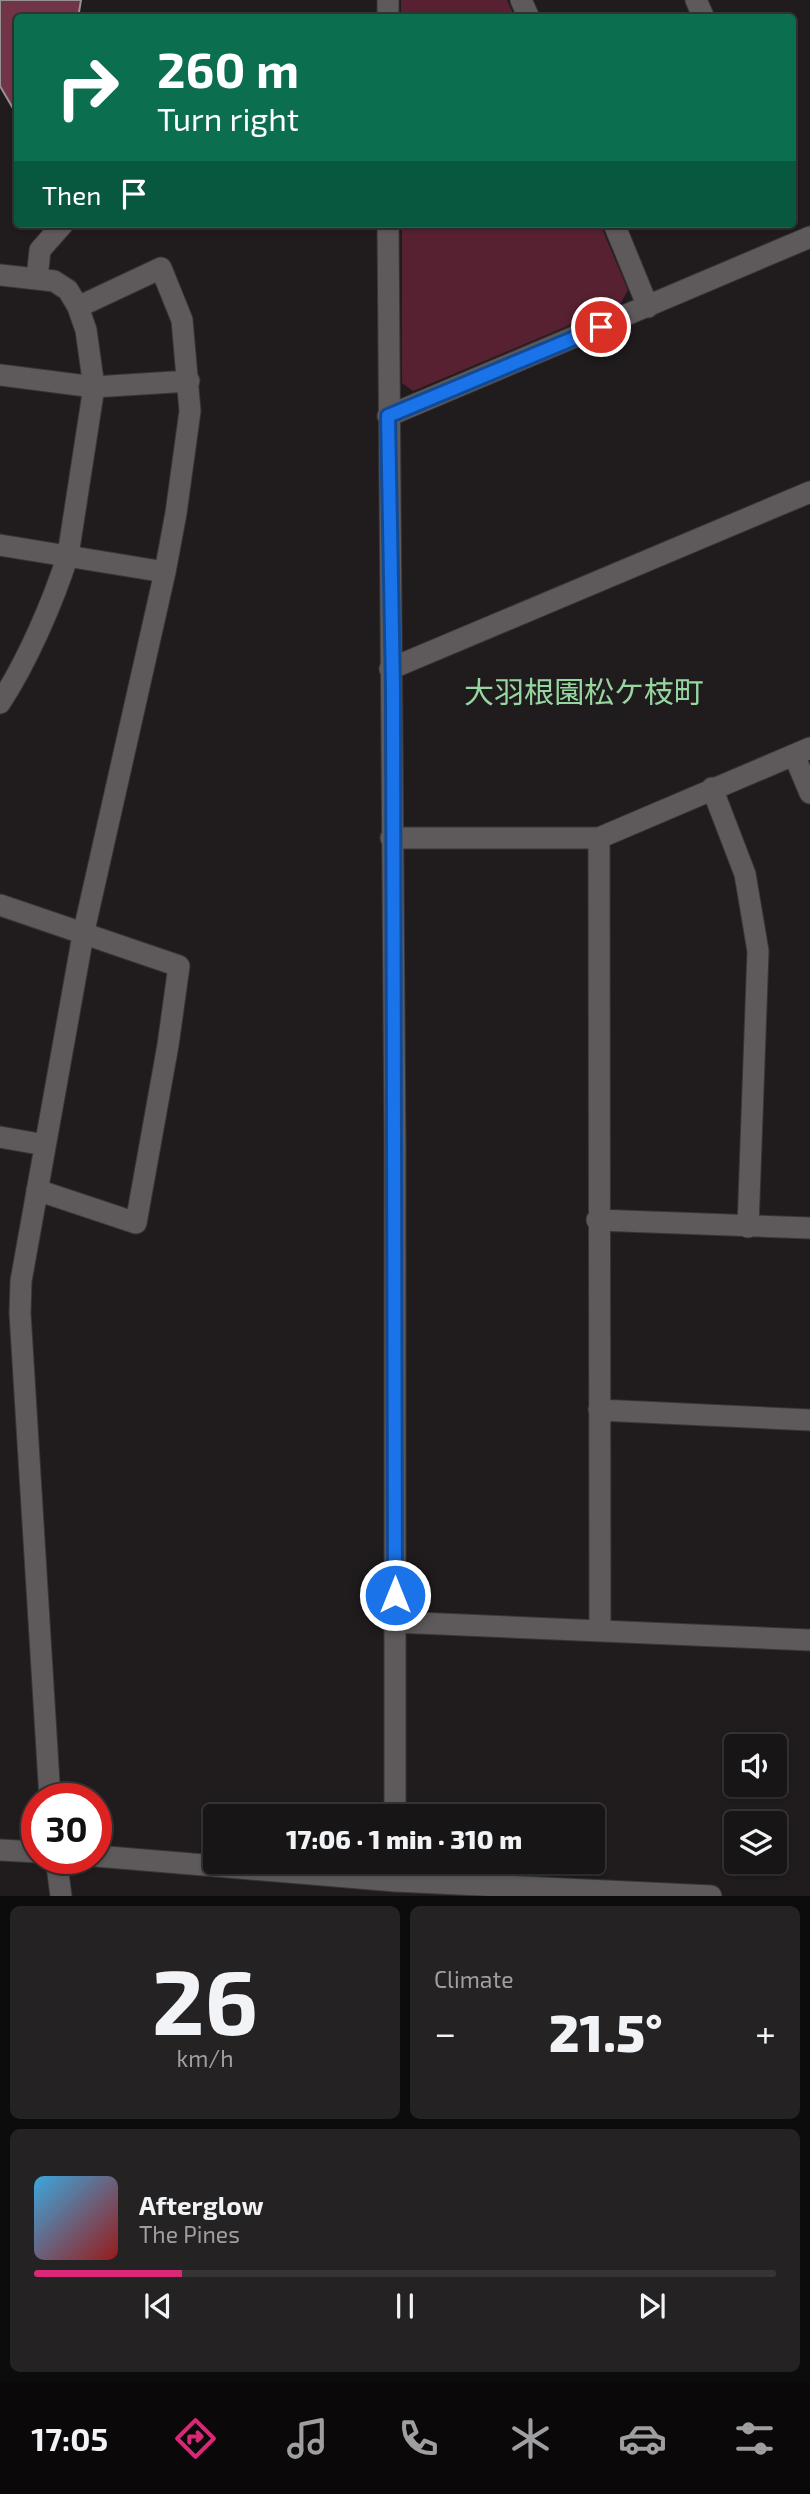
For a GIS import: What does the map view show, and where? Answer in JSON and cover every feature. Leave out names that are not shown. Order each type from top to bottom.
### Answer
[{"type":"street","points":[[37,279],[40,250],[60,228]]},
{"type":"street","points":[[388,228],[390,669],[393,688],[391,838],[395,1804]]},
{"type":"street","points":[[616,228],[648,307]]},
{"type":"street","points":[[388,416],[648,307],[800,234]]},
{"type":"street","points":[[49,1783],[20,1313],[22,1281],[83,935],[164,572],[176,513],[190,411],[182,320],[161,268],[78,307]]},
{"type":"street","points":[[0,275],[54,281],[68,290],[78,307],[86,330],[94,387],[68,555],[60,580],[17,678],[0,704]]},
{"type":"street","points":[[0,375],[94,387],[189,381]]},
{"type":"street","points":[[390,669],[810,492]]},
{"type":"street","points":[[0,545],[164,572]]},
{"type":"street","points":[[391,838],[599,838],[802,751],[810,793]]},
{"type":"street","points":[[712,788],[745,874],[758,951],[748,1227]]},
{"type":"street","points":[[599,838],[597,1220],[600,1631]]},
{"type":"street","points":[[0,905],[179,966],[168,1045],[136,1223],[37,1190]]},
{"type":"street","points":[[0,1137],[45,1145]]},
{"type":"street","points":[[597,1220],[810,1228]]},
{"type":"street","points":[[599,1410],[810,1420]]},
{"type":"street","points":[[395,1622],[810,1640]]},
{"type":"street","points":[[0,1850],[21,1851]]},
{"type":"street","points":[[112,1858],[395,1880],[711,1895]]},
{"type":"street","points":[[58,1874],[61,1895]]},
{"type":"shaded area","points":[[401,0],[507,0],[514,14],[401,14]]},
{"type":"shaded area","points":[[402,228],[602,228],[628,290],[620,304],[413,391],[402,383]]},
{"type":"building","points":[[0,0],[81,0],[79,14],[14,14],[14,110],[0,86]]},
{"type":"district","name":"大羽根園松ケ枝町","points":[[584,693]]},
{"type":"route","points":[[395,1595],[395,1143],[391,838],[393,688],[390,669],[388,416],[601,327]]}]
